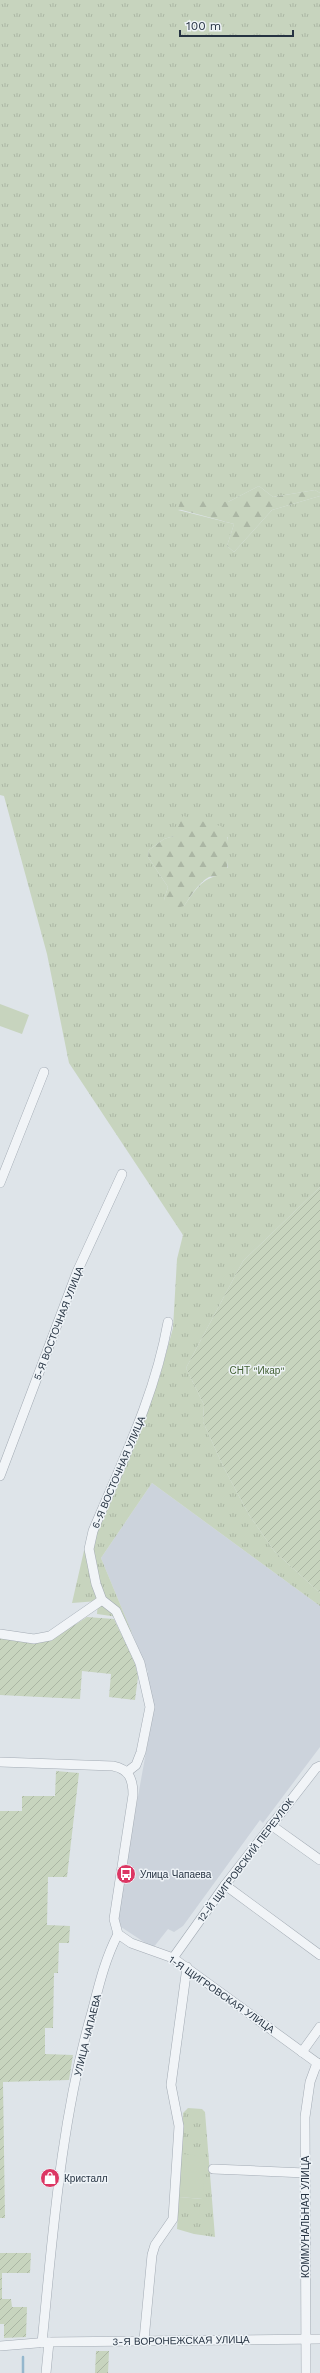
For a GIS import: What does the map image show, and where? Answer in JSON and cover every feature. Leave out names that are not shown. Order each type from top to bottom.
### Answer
[{"type":"street","points":[[0,1183],[44,1072]]},
{"type":"street","name":"5-Я ВОСТОЧНАЯ УЛИЦА","points":[[0,1476],[77,1272],[122,1174]]},
{"type":"street","name":"6-Я ВОСТОЧНАЯ УЛИЦА","points":[[127,1772],[136,1765],[141,1752],[150,1707],[140,1663],[116,1611],[102,1600],[96,1584],[89,1549],[93,1531],[143,1413],[163,1350],[168,1322]]},
{"type":"street","points":[[0,1634],[34,1639],[50,1636],[102,1600]]},
{"type":"street","points":[[0,1762],[113,1766],[127,1772],[132,1781],[133,1795],[114,1919],[118,1934]]},
{"type":"street","name":"12-Й ЩИГРОВСКИЙ ПЕРЕУЛОК","points":[[174,1958],[225,1885],[316,1768],[320,1766]]},
{"type":"street","points":[[271,1825],[320,1860]]},
{"type":"street","points":[[225,1885],[320,1955]]},
{"type":"street","name":"1-Я ЩИГРОВСКАЯ УЛИЦА","points":[[118,1934],[131,1943],[174,1958],[319,2064]]},
{"type":"street","name":"УЛИЦА ЧАПАЕВА","points":[[46,2373],[45,2342],[64,2146],[80,2051],[109,1952],[118,1934]]},
{"type":"street","points":[[144,2340],[152,2255],[158,2240],[173,2219],[179,2126],[178,2113],[170,2085],[187,1967]]},
{"type":"street","points":[[302,2052],[320,2026]]},
{"type":"street","name":"КОММУНАЛЬНАЯ УЛИЦА","points":[[306,2373],[305,2173],[307,2095],[319,2064]]},
{"type":"street","points":[[213,2169],[305,2173]]},
{"type":"street","name":"3-Я ВОРОНЕЖСКАЯ УЛИЦА","points":[[0,2346],[45,2342],[320,2339]]},
{"type":"shaded area","points":[[152,1483],[320,1606],[320,1747],[263,1823],[260,1820],[183,1926],[174,1932],[168,1929],[153,1948],[115,1923],[154,1708],[143,1681],[148,1672],[101,1558]]},
{"type":"green space","points":[[0,0],[320,0],[320,493],[315,490],[273,497],[259,486],[228,502],[178,510],[234,524],[227,546],[234,552],[272,510],[320,496],[320,1187],[243,1261],[186,1368],[204,1405],[203,1422],[224,1468],[249,1515],[275,1552],[320,1593],[320,1606],[152,1483],[101,1558],[132,1633],[118,1617],[97,1614],[98,1601],[72,1603],[86,1542],[103,1496],[138,1432],[159,1379],[173,1328],[177,1259],[183,1235],[69,1063],[47,954],[4,796],[0,795]],"holes":[[[174,836],[228,837],[226,849],[228,867],[221,875],[203,882],[195,890],[184,906],[164,900],[168,887],[148,857],[149,850],[164,839]]]},
{"type":"green space","points":[[259,486],[273,497],[315,490],[320,493],[320,496],[272,510],[234,552],[227,546],[234,524],[178,509],[181,499],[228,502]]},
{"type":"green space","points":[[183,816],[224,827],[227,832],[228,865],[224,874],[220,876],[211,876],[201,883],[184,906],[173,909],[167,906],[164,900],[168,887],[148,857],[149,850],[164,839],[174,836]]},
{"type":"green space","points":[[0,1004],[29,1015],[22,1034],[0,1026]]},
{"type":"green space","name":"СНТ \"Икар\"","points":[[320,1187],[320,1593],[275,1552],[249,1515],[224,1468],[203,1422],[204,1405],[186,1368],[243,1261]]},
{"type":"green space","points":[[87,1617],[114,1619],[135,1663],[138,1677],[135,1700],[109,1697],[111,1674],[82,1671],[80,1699],[0,1695],[0,1638],[51,1640]]},
{"type":"green space","points":[[56,1771],[79,1773],[67,1877],[48,1877],[47,1925],[70,1926],[69,1943],[59,1943],[58,1973],[54,1973],[53,2028],[45,2028],[45,2054],[73,2055],[69,2080],[3,2082],[5,2218],[0,2218],[0,1811],[22,1811],[22,1796],[55,1796]]},
{"type":"green space","points":[[188,2108],[202,2109],[205,2112],[215,2237],[194,2234],[177,2229],[179,2197],[202,2199],[181,2154],[183,2113]]},
{"type":"green space","points":[[181,2154],[205,2156],[203,2199],[179,2197]]},
{"type":"green space","points":[[0,2253],[31,2253],[30,2273],[2,2273],[2,2299],[11,2299],[12,2307],[27,2307],[26,2337],[4,2338],[4,2324],[0,2324]]},
{"type":"green space","points":[[96,2351],[109,2351],[108,2373],[95,2373]]},
{"type":"waterway","points":[[23,2357],[23,2373]]},
{"type":"place","name":"Улица Чапаева","points":[[126,1874]]},
{"type":"place","name":"Кристалл","points":[[50,2178]]}]
